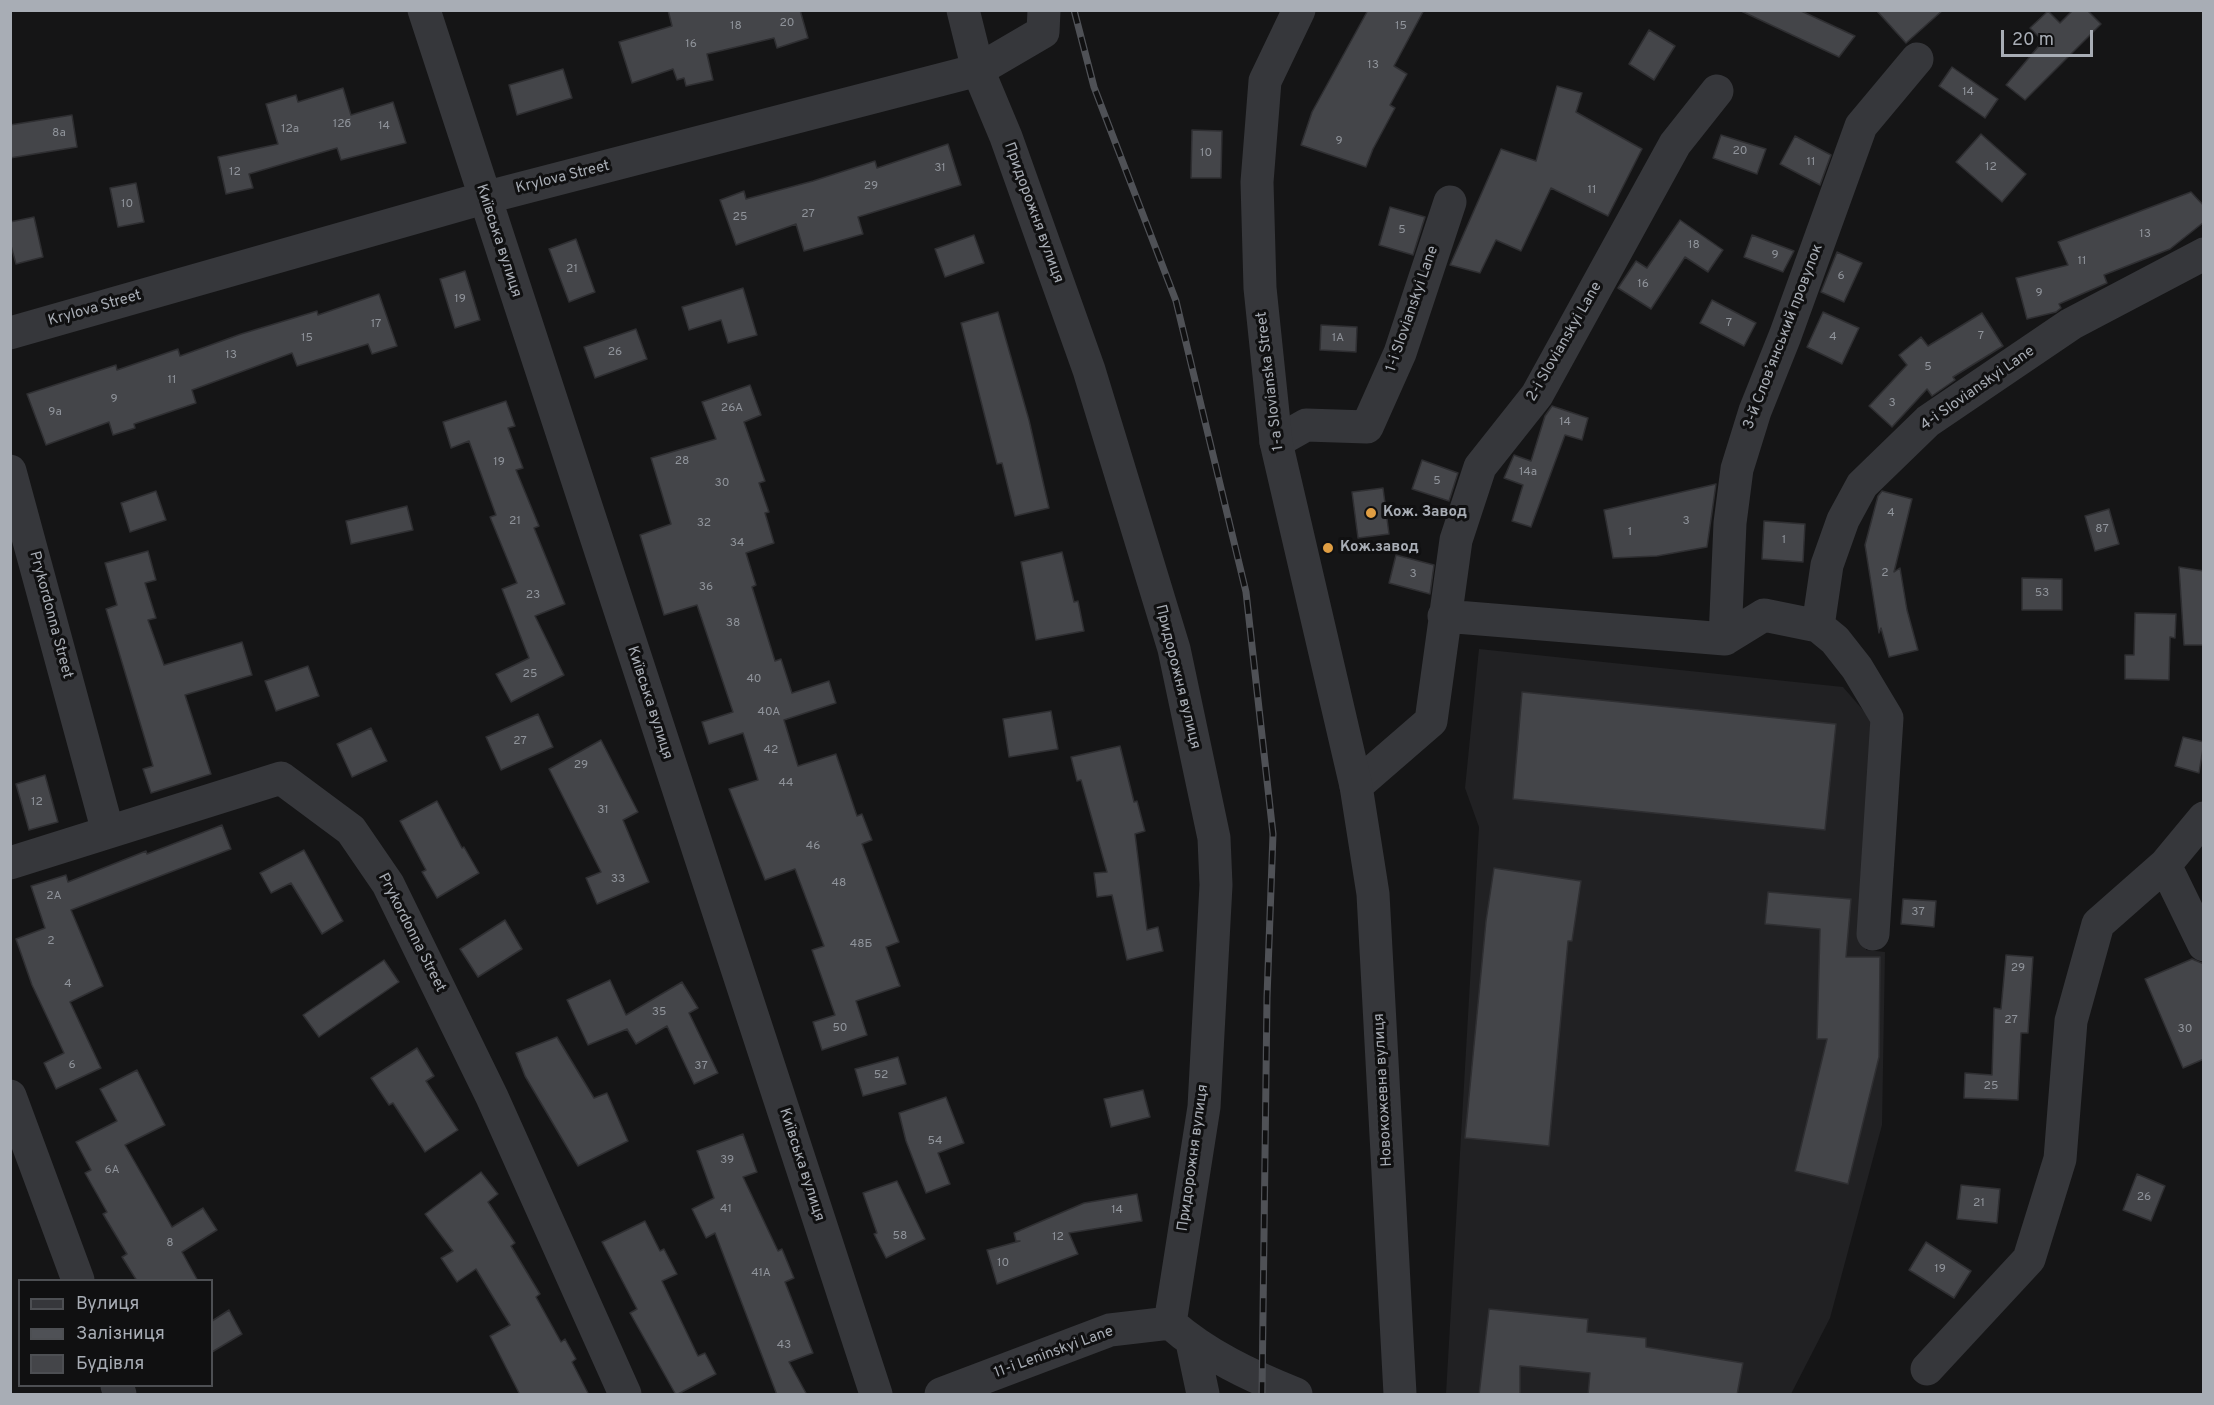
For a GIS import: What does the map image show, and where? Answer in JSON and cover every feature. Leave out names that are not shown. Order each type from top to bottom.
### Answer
[{"type":"street","name":"Київська вулиця","points":[[424,10],[876,1395]]},
{"type":"street","name":"Придорожня вулиця","points":[[963,10],[978,70],[1006,137],[1093,381],[1174,649],[1214,838],[1216,885],[1204,1107],[1181,1332],[1203,1395]]},
{"type":"street","points":[[978,70],[1043,32],[1044,10]]},
{"type":"street","name":"1-a Slovianska Street","points":[[1299,10],[1265,81],[1257,182],[1260,288],[1276,441],[1356,786]]},
{"type":"street","name":"3-й Слов’янський провулок","points":[[1725,639],[1730,523],[1737,469],[1755,411],[1790,325],[1861,126],[1917,59]]},
{"type":"street","name":"Krylova Street","points":[[10,333],[484,198],[978,70]]},
{"type":"street","name":"2-i Slovianskyi Lane","points":[[1356,786],[1431,721],[1443,616],[1456,540],[1480,467],[1537,395],[1675,144],[1717,91]]},
{"type":"street","name":"1-i Slovianskyi Lane","points":[[1276,441],[1306,425],[1367,427],[1400,353],[1450,201]]},
{"type":"street","name":"4-i Slovianskyi Lane","points":[[1818,626],[1827,565],[1843,520],[1862,485],[1928,421],[2072,324],[2204,254]]},
{"type":"street","name":"Prykordonna Street","points":[[10,471],[108,832],[281,778],[351,830],[388,884],[487,1086],[624,1395]]},
{"type":"street","points":[[1443,616],[1725,639],[1764,615],[1818,626],[1835,640],[1857,668],[1887,718],[1873,934]]},
{"type":"street","name":"Новокожевна вулиця","points":[[1356,786],[1373,894],[1400,1395]]},
{"type":"street","points":[[1927,1369],[2029,1259],[2060,1159],[2071,1021],[2098,924],[2164,865],[2204,818]]},
{"type":"street","points":[[10,863],[108,832]]},
{"type":"street","points":[[2164,865],[2204,945]]},
{"type":"street","points":[[10,1096],[77,1279]]},
{"type":"street","name":"11-i Leninskyi Lane","points":[[941,1395],[1110,1330],[1181,1332]]},
{"type":"street","points":[[1181,1332],[1262,1381],[1296,1395]]},
{"type":"shaded area","points":[[1479,649],[1843,687],[1875,724],[1866,950],[1885,952],[1882,1125],[1830,1318],[1791,1394],[1446,1394],[1479,827],[1465,788]]},
{"type":"building","points":[[668,10],[800,10],[808,38],[777,48],[774,38],[707,54],[713,80],[686,86],[684,78],[677,80],[673,69],[632,83],[619,42],[672,26]]},
{"type":"building","points":[[1368,10],[1424,10],[1394,66],[1407,74],[1390,105],[1395,108],[1366,167],[1301,145],[1312,112]]},
{"type":"building","points":[[1739,10],[1799,10],[1855,36],[1839,57]]},
{"type":"building","points":[[1876,10],[1943,10],[1906,43]]},
{"type":"building","points":[[2073,10],[2087,10],[2101,24],[2025,100],[2006,85],[2043,41],[2030,28],[2048,11],[2060,23]]},
{"type":"building","points":[[1649,30],[1675,46],[1654,80],[1629,64]]},
{"type":"building","points":[[1952,67],[1998,99],[1985,118],[1939,86]]},
{"type":"building","points":[[563,69],[572,98],[517,115],[509,85]]},
{"type":"building","points":[[1557,86],[1582,93],[1576,112],[1642,149],[1608,216],[1551,188],[1521,251],[1496,240],[1480,273],[1450,265],[1501,149],[1536,161]]},
{"type":"building","points":[[343,88],[351,115],[393,102],[406,143],[341,160],[337,148],[249,174],[253,188],[226,194],[218,157],[278,144],[266,104],[296,95],[298,102]]},
{"type":"building","points":[[72,115],[77,147],[10,158],[10,125]]},
{"type":"building","points":[[1192,130],[1222,131],[1221,178],[1191,178]]},
{"type":"building","points":[[1981,134],[2026,174],[2002,202],[1956,162]]},
{"type":"building","points":[[1721,135],[1766,149],[1757,174],[1713,158]]},
{"type":"building","points":[[1795,136],[1831,155],[1820,185],[1780,164]]},
{"type":"building","points":[[948,144],[961,185],[858,217],[863,234],[804,251],[796,224],[736,245],[720,200],[744,191],[746,199],[875,161],[877,168]]},
{"type":"building","points":[[136,183],[144,222],[118,227],[110,188]]},
{"type":"building","points":[[2191,192],[2204,206],[2204,222],[2170,249],[2104,275],[2107,283],[2059,304],[2061,308],[2056,312],[2027,319],[2016,278],[2068,265],[2058,242]]},
{"type":"building","points":[[1390,207],[1425,217],[1413,255],[1379,245]]},
{"type":"building","points":[[34,217],[43,257],[16,264],[10,242],[10,222]]},
{"type":"building","points":[[1680,220],[1723,250],[1708,272],[1685,257],[1651,309],[1618,288],[1636,261],[1647,268]]},
{"type":"building","points":[[974,235],[984,263],[945,277],[935,249]]},
{"type":"building","points":[[1752,235],[1794,251],[1783,272],[1744,257]]},
{"type":"building","points":[[576,239],[595,292],[569,302],[549,249]]},
{"type":"building","points":[[1837,252],[1862,263],[1844,302],[1821,292]]},
{"type":"building","points":[[465,271],[480,320],[455,328],[440,279]]},
{"type":"building","points":[[743,288],[757,335],[728,343],[721,320],[689,330],[682,307]]},
{"type":"building","points":[[379,294],[397,346],[372,354],[368,344],[297,366],[292,353],[192,390],[196,403],[134,424],[135,428],[113,435],[109,422],[46,445],[27,394],[116,365],[117,370],[178,349],[180,356],[241,334],[317,311],[318,315]]},
{"type":"building","points":[[1712,300],[1756,323],[1744,346],[1700,323]]},
{"type":"building","points":[[998,312],[1029,420],[1049,508],[1015,516],[1002,463],[997,464],[961,323]]},
{"type":"building","points":[[1823,312],[1859,328],[1842,364],[1807,347]]},
{"type":"building","points":[[1982,313],[2003,346],[1953,377],[1955,380],[1932,396],[1927,389],[1892,427],[1869,406],[1907,365],[1899,355],[1921,337],[1928,346]]},
{"type":"building","points":[[1321,325],[1357,327],[1356,352],[1320,350]]},
{"type":"building","points":[[636,329],[647,359],[595,378],[584,347]]},
{"type":"building","points":[[750,385],[761,415],[744,422],[765,481],[759,483],[769,512],[765,513],[774,543],[746,553],[756,585],[752,587],[775,661],[781,659],[792,693],[829,681],[836,703],[784,720],[798,766],[836,754],[857,816],[862,814],[872,840],[862,844],[899,942],[886,947],[900,986],[856,1001],[867,1035],[822,1050],[813,1022],[835,1015],[812,950],[824,946],[795,869],[765,880],[729,789],[758,780],[743,733],[709,744],[702,722],[733,712],[697,605],[664,615],[640,535],[671,524],[651,458],[716,439],[702,402]]},
{"type":"building","points":[[506,401],[515,426],[508,428],[523,468],[516,470],[539,526],[534,528],[565,604],[535,616],[564,675],[511,702],[496,674],[529,658],[502,589],[517,583],[490,517],[496,515],[469,441],[451,448],[443,422]]},
{"type":"building","points":[[1552,406],[1588,418],[1582,440],[1565,435],[1531,527],[1512,521],[1523,485],[1504,478],[1514,455],[1531,461],[1545,416]]},
{"type":"building","points":[[1422,460],[1458,473],[1449,501],[1412,489]]},
{"type":"building","points":[[1716,484],[1707,547],[1657,556],[1613,558],[1604,510]]},
{"type":"building","name":"Кож. Завод","points":[[1383,488],[1389,534],[1358,538],[1352,492]]},
{"type":"building","points":[[156,491],[166,520],[130,532],[121,503]]},
{"type":"building","points":[[1882,491],[1912,499],[1894,572],[1900,568],[1907,610],[1918,650],[1889,657],[1881,628],[1879,633],[1865,545],[1878,496]]},
{"type":"building","points":[[407,506],[413,530],[351,544],[346,521]]},
{"type":"building","points":[[2109,509],[2119,544],[2095,551],[2085,516]]},
{"type":"building","points":[[1764,521],[1805,524],[1803,562],[1762,559]]},
{"type":"building","points":[[148,551],[156,580],[145,583],[156,618],[148,620],[164,665],[242,642],[252,675],[185,695],[211,774],[151,793],[143,769],[153,766],[106,609],[117,605],[105,563]]},
{"type":"building","points":[[1062,552],[1074,602],[1078,601],[1084,631],[1036,640],[1021,562]]},
{"type":"building","points":[[1396,555],[1434,565],[1430,594],[1389,583]]},
{"type":"building","points":[[2179,567],[2204,571],[2204,645],[2184,645]]},
{"type":"building","points":[[2022,578],[2062,579],[2062,610],[2022,610]]},
{"type":"building","points":[[2135,613],[2176,614],[2175,638],[2170,637],[2169,680],[2125,679],[2125,655],[2134,655]]},
{"type":"building","points":[[308,666],[319,696],[276,711],[265,681]]},
{"type":"building","points":[[1522,692],[1836,724],[1825,830],[1513,799]]},
{"type":"building","points":[[1051,711],[1058,749],[1009,757],[1003,719]]},
{"type":"building","points":[[538,714],[553,747],[501,770],[486,737]]},
{"type":"building","points":[[371,728],[387,761],[352,777],[337,744]]},
{"type":"building","points":[[2183,737],[2204,742],[2199,773],[2175,766]]},
{"type":"building","points":[[601,740],[638,812],[623,820],[649,882],[597,904],[586,878],[601,872],[549,769]]},
{"type":"building","points":[[1120,746],[1134,802],[1137,801],[1145,831],[1135,834],[1147,930],[1158,927],[1163,951],[1127,960],[1112,895],[1097,897],[1094,873],[1107,872],[1081,780],[1077,781],[1071,757]]},
{"type":"building","points":[[45,775],[58,822],[29,830],[16,784]]},
{"type":"building","points":[[437,801],[462,848],[464,847],[479,873],[437,898],[422,872],[426,870],[400,821]]},
{"type":"building","points":[[222,825],[231,849],[71,910],[103,986],[70,1002],[101,1068],[56,1089],[44,1063],[64,1053],[32,985],[16,939],[45,928],[31,886],[66,875],[68,882],[146,851],[147,854]]},
{"type":"building","points":[[304,850],[343,921],[322,934],[291,883],[271,893],[260,873]]},
{"type":"building","points":[[1494,868],[1581,881],[1572,941],[1568,941],[1549,1146],[1465,1138],[1486,921]]},
{"type":"building","points":[[1768,892],[1851,899],[1846,957],[1880,957],[1879,1057],[1848,1184],[1795,1171],[1827,1039],[1817,1039],[1820,929],[1765,924]]},
{"type":"building","points":[[1903,899],[1936,901],[1934,927],[1901,924]]},
{"type":"building","points":[[505,920],[522,949],[478,977],[460,949]]},
{"type":"building","points":[[2006,955],[2033,957],[2028,1033],[2021,1033],[2018,1100],[1964,1098],[1965,1073],[1992,1075],[1994,1008],[2001,1009]]},
{"type":"building","points":[[2192,959],[2204,964],[2204,1059],[2183,1068],[2145,979]]},
{"type":"building","points":[[384,960],[399,982],[319,1037],[303,1015]]},
{"type":"building","points":[[610,980],[626,1015],[682,982],[698,1008],[689,1013],[718,1073],[694,1084],[667,1026],[636,1044],[627,1029],[588,1045],[567,1000]]},
{"type":"building","points":[[557,1037],[594,1098],[607,1093],[628,1141],[578,1166],[525,1076],[516,1053]]},
{"type":"building","points":[[417,1048],[434,1076],[426,1081],[458,1130],[425,1152],[393,1103],[389,1105],[371,1078]]},
{"type":"building","points":[[898,1057],[906,1084],[863,1096],[855,1069]]},
{"type":"building","points":[[137,1070],[165,1125],[125,1145],[172,1227],[203,1208],[217,1230],[182,1252],[197,1279],[136,1279],[122,1257],[127,1254],[103,1214],[107,1212],[85,1173],[91,1170],[76,1142],[117,1121],[100,1089]]},
{"type":"building","points":[[1143,1090],[1150,1117],[1111,1127],[1104,1099]]},
{"type":"building","points":[[946,1097],[964,1143],[938,1153],[950,1184],[926,1193],[906,1141],[899,1113]]},
{"type":"building","points":[[743,1134],[757,1172],[743,1177],[778,1251],[782,1249],[794,1278],[785,1282],[813,1353],[789,1362],[807,1395],[777,1395],[715,1233],[706,1238],[692,1209],[714,1198],[697,1151]]},
{"type":"building","points":[[481,1172],[498,1194],[488,1202],[515,1243],[511,1246],[540,1294],[536,1297],[561,1342],[565,1339],[576,1359],[572,1362],[589,1395],[520,1395],[490,1336],[510,1325],[476,1269],[457,1282],[441,1258],[453,1251],[425,1214]]},
{"type":"building","points":[[2137,1174],[2165,1186],[2151,1221],[2123,1210]]},
{"type":"building","points":[[897,1181],[925,1239],[886,1258],[874,1234],[877,1233],[863,1193]]},
{"type":"building","points":[[1961,1185],[2000,1189],[1997,1223],[1957,1219]]},
{"type":"building","points":[[1137,1194],[1142,1221],[1069,1233],[1078,1254],[997,1284],[987,1250],[1020,1241],[1016,1241],[1014,1233],[1084,1203]]},
{"type":"building","points":[[645,1221],[660,1251],[664,1249],[677,1274],[662,1281],[698,1356],[705,1353],[716,1374],[676,1395],[630,1313],[637,1309],[602,1242]]},
{"type":"building","points":[[1926,1242],[1971,1271],[1954,1298],[1909,1270]]},
{"type":"building","points":[[1489,1309],[1588,1319],[1587,1332],[1646,1338],[1646,1347],[1743,1363],[1737,1395],[1588,1395],[1590,1373],[1520,1366],[1520,1395],[1479,1395]]},
{"type":"building","points":[[229,1310],[242,1334],[213,1351],[213,1320]]},
{"type":"railway","points":[[1074,10],[1094,87],[1176,301],[1246,592],[1273,834],[1267,997],[1262,1394]]},
{"type":"place","name":"Кож. Завод","points":[[1371,513]]},
{"type":"place","name":"Кож.завод","points":[[1328,548]]}]
